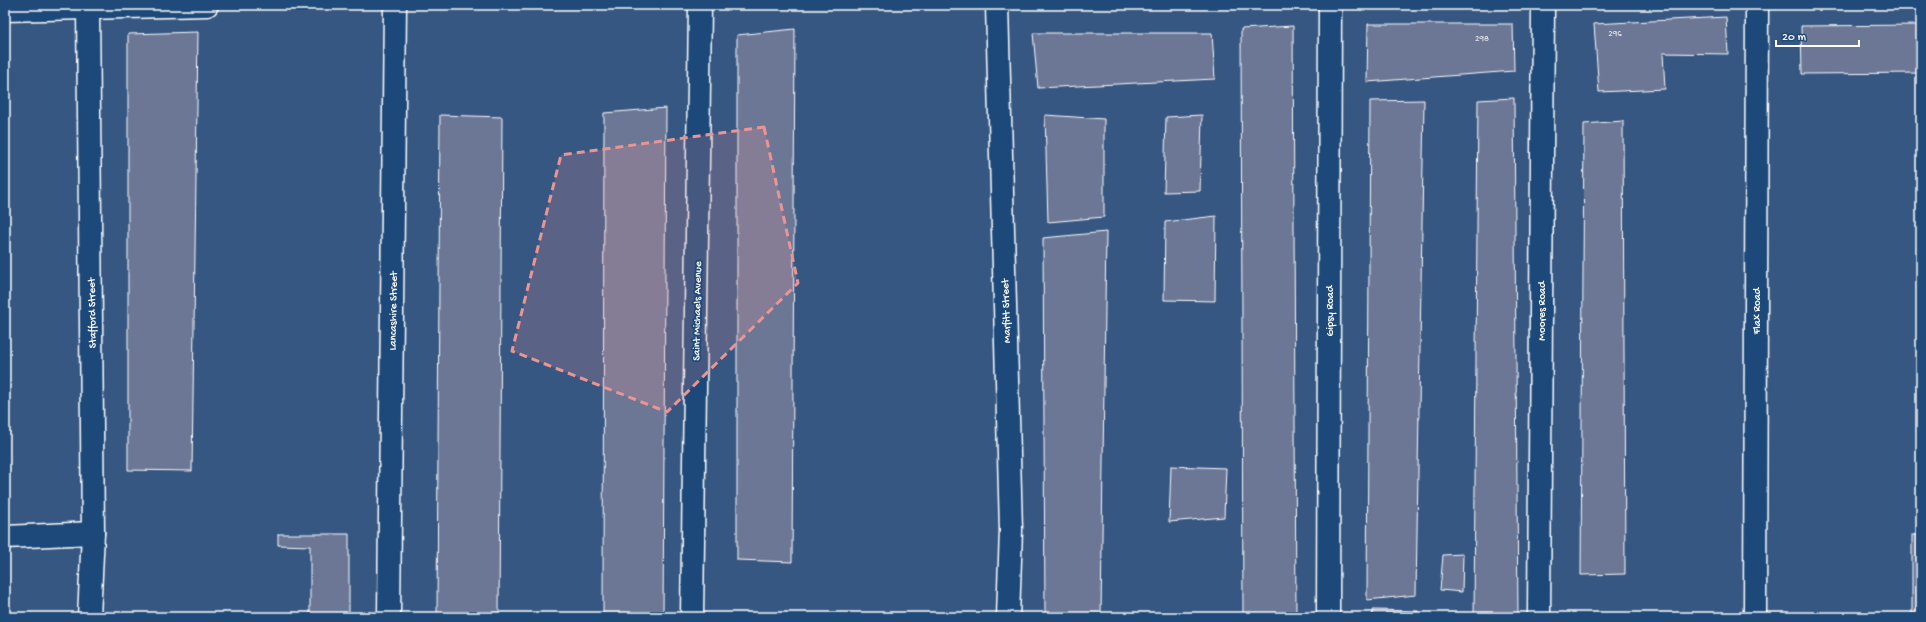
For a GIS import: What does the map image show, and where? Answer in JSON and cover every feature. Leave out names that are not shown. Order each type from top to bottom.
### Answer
[{"type":"street","points":[[5,10],[207,5]]},
{"type":"street","name":"Lancashire Street","points":[[389,617],[395,5]]},
{"type":"street","name":"Saint Michaels Avenue","points":[[692,617],[700,5]]},
{"type":"street","name":"Marfitt Street","points":[[997,5],[1011,530],[1008,617]]},
{"type":"street","name":"Gipsy Road","points":[[1328,617],[1330,5]]},
{"type":"street","name":"Moores Road","points":[[1539,617],[1543,5]]},
{"type":"street","name":"Flax Road","points":[[1755,617],[1757,5]]},
{"type":"street","name":"Stafford Street","points":[[88,8],[93,533],[89,617]]},
{"type":"street","points":[[5,537],[93,533]]},
{"type":"highlighted area","points":[[764,127],[798,283],[667,412],[512,351],[561,155]]},
{"type":"building","points":[[1726,17],[1728,54],[1663,53],[1665,89],[1599,92],[1594,24]]},
{"type":"building","points":[[1368,24],[1513,24],[1514,71],[1367,82]]},
{"type":"building","points":[[1921,25],[1921,73],[1802,74],[1801,26]]},
{"type":"building","points":[[1293,26],[1296,617],[1243,617],[1241,29]]},
{"type":"building","points":[[795,29],[792,562],[737,560],[737,35]]},
{"type":"building","points":[[198,32],[192,471],[128,470],[128,34]]},
{"type":"building","points":[[1033,33],[1212,33],[1215,79],[1038,88]]},
{"type":"building","points":[[1514,98],[1518,617],[1474,617],[1478,100]]},
{"type":"building","points":[[1424,100],[1416,595],[1367,600],[1370,101]]},
{"type":"building","points":[[666,108],[663,617],[603,617],[604,113]]},
{"type":"building","points":[[440,115],[502,117],[499,617],[437,617]]},
{"type":"building","points":[[1045,115],[1104,119],[1104,217],[1048,222]]},
{"type":"building","points":[[1202,115],[1200,191],[1164,192],[1166,117]]},
{"type":"building","points":[[1623,121],[1625,574],[1581,575],[1584,124]]},
{"type":"building","points":[[1216,216],[1215,301],[1164,300],[1165,222]]},
{"type":"building","points":[[1106,232],[1101,617],[1045,617],[1043,238]]},
{"type":"building","points":[[1171,466],[1226,468],[1224,517],[1169,522]]},
{"type":"building","points":[[278,534],[349,534],[349,617],[310,617],[310,546],[278,545]]},
{"type":"building","points":[[1912,535],[1921,535],[1921,617],[1912,617]]},
{"type":"building","points":[[1463,554],[1462,592],[1440,590],[1443,555]]},
{"type":"building","points":[[1373,610],[1418,611],[1417,617],[1372,617]]}]
